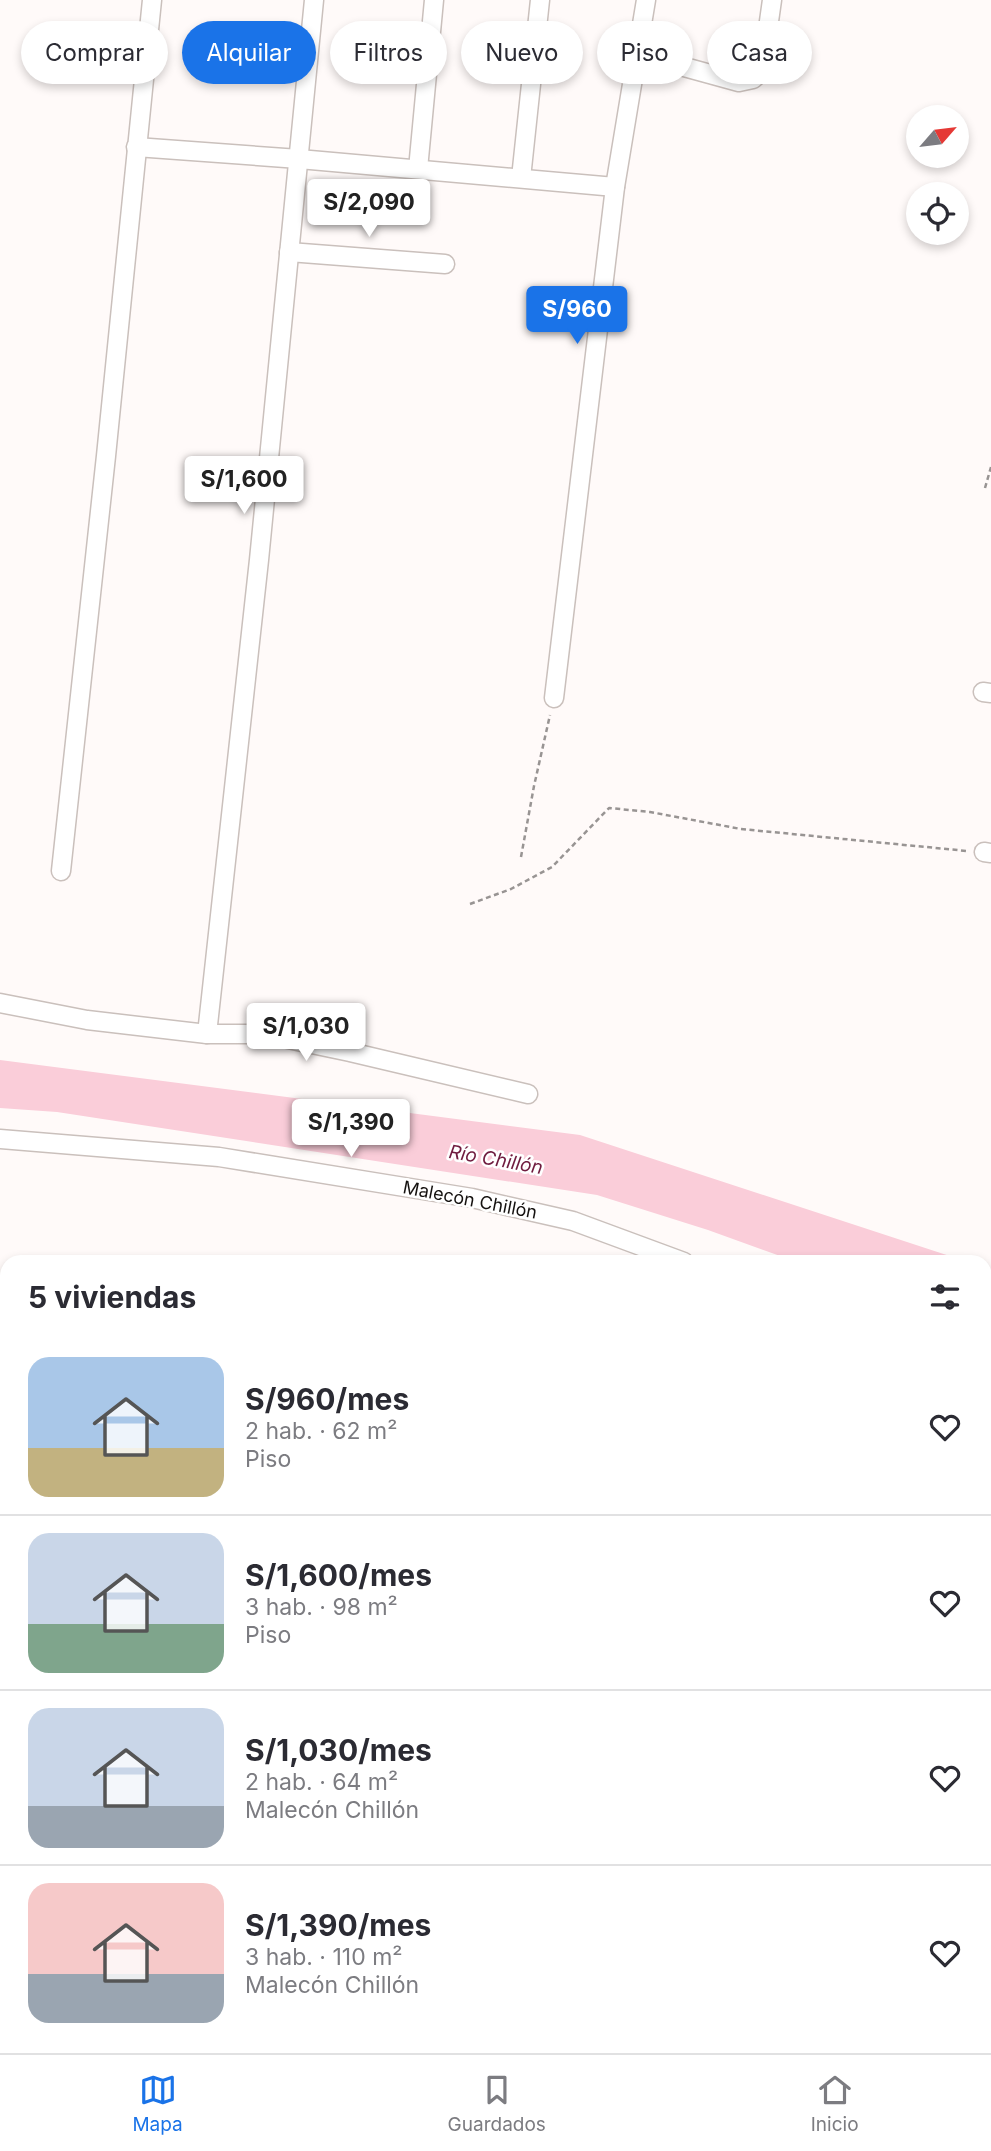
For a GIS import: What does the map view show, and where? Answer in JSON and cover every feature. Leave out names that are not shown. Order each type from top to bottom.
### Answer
[{"type":"street","points":[[61,871],[152,0]]},
{"type":"street","points":[[206,1034],[259,560],[314,0]]},
{"type":"street","points":[[418,169],[433,0]]},
{"type":"street","points":[[521,178],[540,0]]},
{"type":"street","points":[[642,21],[646,0]]},
{"type":"street","points":[[693,69],[739,82],[753,79],[762,71],[772,0]]},
{"type":"street","points":[[554,698],[615,187],[632,84]]},
{"type":"street","points":[[136,147],[615,187]]},
{"type":"street","points":[[289,252],[445,264]]},
{"type":"street","points":[[0,1003],[87,1020],[206,1034],[264,1034],[528,1094]]},
{"type":"street","name":"Malecón Chillón","points":[[0,1139],[219,1157],[472,1198],[573,1221],[665,1255]]},
{"type":"path","points":[[985,488],[991,467]]},
{"type":"path","points":[[521,857],[554,698]]},
{"type":"path","points":[[470,904],[512,889],[552,867],[609,808],[650,812],[741,829],[988,853]]},
{"type":"water","name":"Río Chillón","points":[[0,1060],[580,1135],[947,1255],[778,1255],[597,1195],[57,1112],[0,1108]]}]
